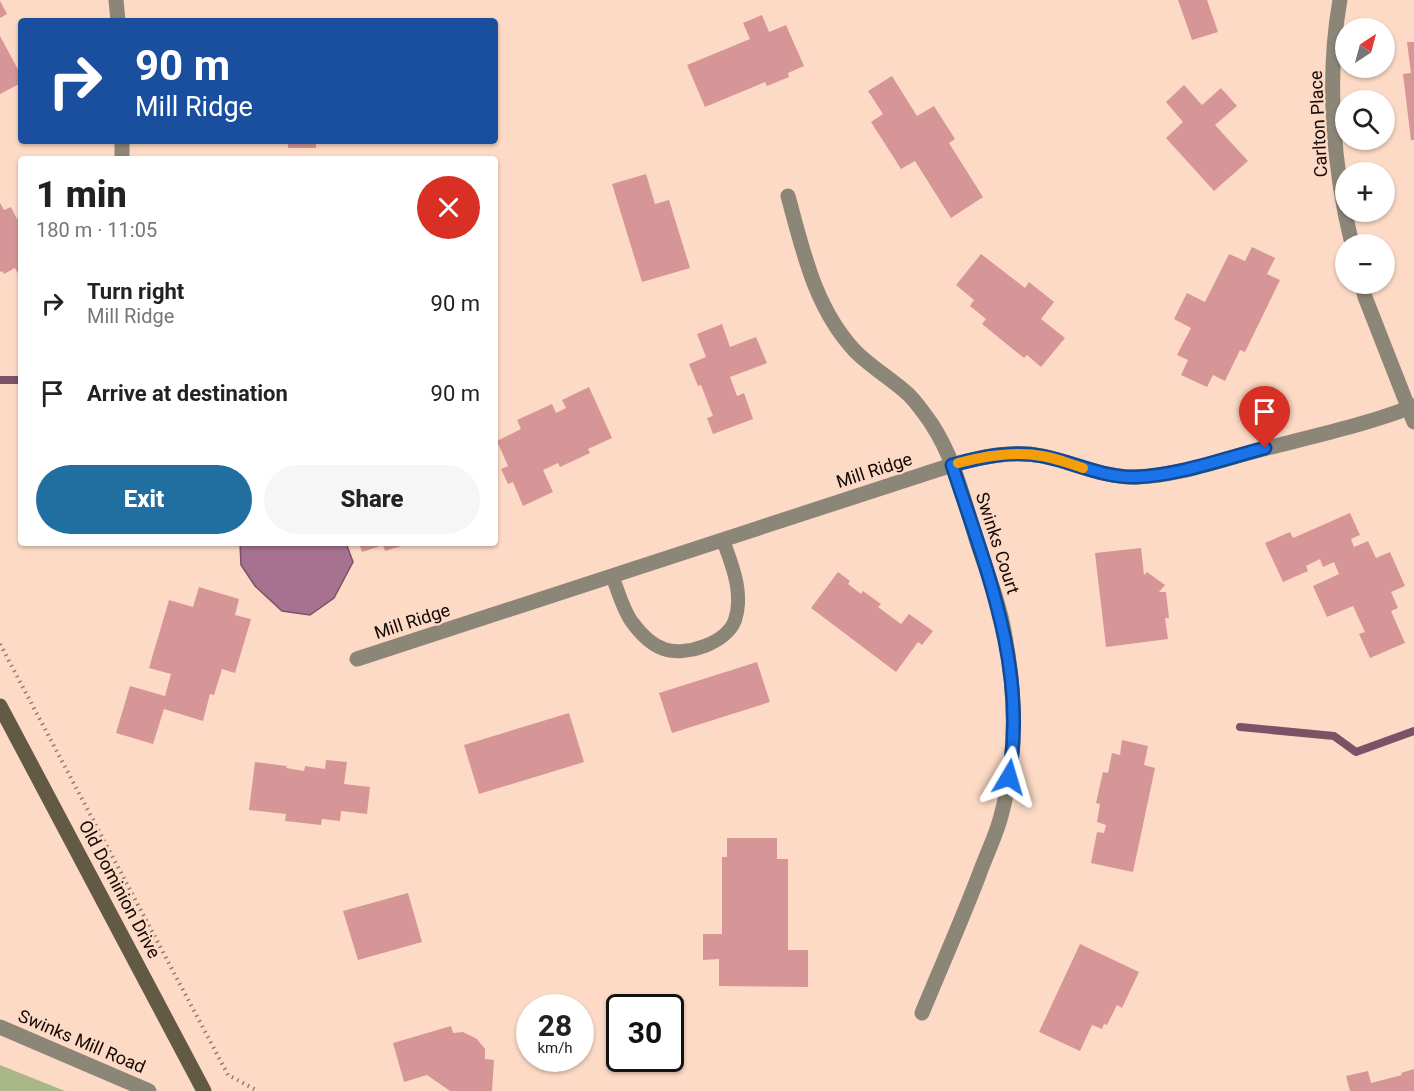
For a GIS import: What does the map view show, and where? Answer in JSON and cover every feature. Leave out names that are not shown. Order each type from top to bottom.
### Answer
[{"type":"main road","name":"Old Dominion Drive","points":[[0,706],[204,1091]]},
{"type":"street","points":[[116,0],[118,18]]},
{"type":"street","name":"Carlton Place","points":[[1340,0],[1334,69],[1335,136],[1343,206],[1350,234]]},
{"type":"street","name":"Swinks Court","points":[[788,196],[810,271],[827,314],[857,353],[908,394],[921,408],[939,436],[952,465],[998,606],[1005,636],[1012,684],[1012,758],[1002,814],[994,841],[922,1013]]},
{"type":"street","points":[[1364,294],[1412,412]]},
{"type":"street","name":"Mill Ridge","points":[[357,659],[985,456],[1018,454],[1042,456],[1107,475],[1135,477],[1174,472],[1412,412]]},
{"type":"street","name":"Swinks Mill Road","points":[[0,1027],[149,1091]]},
{"type":"lane","points":[[612,576],[632,622],[650,641],[664,649],[682,652],[720,640],[735,622],[739,596],[734,571],[723,540]]},
{"type":"path","points":[[0,644],[228,1075],[258,1091]]},
{"type":"green space","points":[[0,1065],[65,1091],[0,1091]]},
{"type":"shaded area","points":[[240,546],[347,546],[353,562],[334,598],[310,615],[282,611],[255,586],[241,565]]},
{"type":"building","points":[[1178,0],[1207,0],[1218,32],[1192,40]]},
{"type":"building","points":[[0,1],[7,14],[0,18]]},
{"type":"building","points":[[762,15],[769,32],[786,25],[804,66],[788,73],[789,77],[767,86],[765,82],[705,107],[687,65],[750,39],[743,23]]},
{"type":"building","points":[[0,36],[18,69],[18,85],[0,94]]},
{"type":"building","points":[[1407,42],[1414,42],[1414,140],[1411,140],[1403,74],[1411,73]]},
{"type":"building","points":[[892,76],[917,116],[934,106],[955,139],[949,143],[983,197],[951,218],[915,161],[901,169],[871,122],[883,114],[868,91]]},
{"type":"building","points":[[1184,85],[1202,105],[1221,88],[1237,106],[1215,125],[1248,161],[1214,191],[1166,138],[1183,122],[1166,102]]},
{"type":"building","points":[[288,144],[316,144],[316,148],[288,148]]},
{"type":"building","points":[[646,174],[655,204],[669,200],[690,268],[642,282],[612,184]]},
{"type":"building","points":[[0,203],[4,210],[11,207],[18,218],[18,274],[15,268],[4,274],[0,272]]},
{"type":"building","points":[[1252,247],[1275,258],[1267,274],[1280,280],[1245,352],[1240,350],[1225,381],[1213,375],[1207,387],[1181,375],[1188,360],[1177,355],[1191,328],[1174,319],[1187,293],[1205,302],[1229,254],[1245,261]]},
{"type":"building","points":[[981,254],[1025,288],[1029,282],[1054,302],[1041,319],[1065,338],[1041,367],[1027,355],[1024,358],[982,324],[986,319],[970,306],[974,300],[956,285]]},
{"type":"building","points":[[722,324],[730,347],[756,337],[767,363],[730,377],[737,396],[744,393],[753,419],[713,434],[707,418],[713,416],[701,385],[698,386],[689,364],[706,357],[697,334]]},
{"type":"building","points":[[589,387],[612,438],[588,449],[590,453],[560,467],[558,463],[543,470],[553,492],[523,506],[513,482],[508,484],[501,469],[508,466],[498,440],[521,429],[517,420],[552,404],[556,413],[566,408],[562,400]]},
{"type":"building","points":[[1350,513],[1360,535],[1351,539],[1354,547],[1368,541],[1376,558],[1390,552],[1405,586],[1391,592],[1398,608],[1391,611],[1405,643],[1370,658],[1359,634],[1365,632],[1353,606],[1327,617],[1313,586],[1339,574],[1334,562],[1323,567],[1320,559],[1306,566],[1308,571],[1283,582],[1265,543],[1290,532],[1293,538]]},
{"type":"building","points":[[360,546],[380,546],[362,552]]},
{"type":"building","points":[[383,546],[401,546],[385,551]]},
{"type":"building","points":[[1141,548],[1144,575],[1147,572],[1165,585],[1159,592],[1166,592],[1169,618],[1165,618],[1168,639],[1106,647],[1095,553]]},
{"type":"building","points":[[838,572],[850,581],[848,584],[861,594],[863,591],[881,604],[878,607],[901,624],[909,614],[933,631],[922,645],[918,642],[896,672],[811,608]]},
{"type":"building","points":[[199,587],[239,599],[235,615],[251,619],[235,673],[222,669],[214,695],[210,694],[203,721],[164,709],[153,744],[116,733],[130,686],[165,696],[171,674],[149,668],[169,600],[193,607]]},
{"type":"building","points":[[757,662],[770,702],[672,733],[659,693]]},
{"type":"building","points":[[569,713],[584,762],[479,794],[464,745]]},
{"type":"building","points":[[1122,740],[1148,746],[1144,765],[1155,768],[1133,872],[1091,863],[1097,832],[1104,833],[1106,825],[1097,822],[1100,804],[1096,803],[1103,772],[1108,773],[1112,753],[1120,755]]},
{"type":"building","points":[[326,760],[347,762],[344,784],[370,787],[367,814],[341,811],[340,821],[322,819],[321,825],[285,821],[286,814],[249,810],[255,762],[287,766],[286,768],[304,771],[305,766],[325,769]]},
{"type":"building","points":[[727,838],[777,838],[777,859],[788,859],[788,950],[808,950],[808,987],[719,986],[719,959],[703,960],[703,934],[722,934],[722,857],[727,857]]},
{"type":"building","points":[[408,893],[422,942],[358,960],[343,911]]},
{"type":"building","points":[[1080,944],[1139,972],[1122,1008],[1117,1005],[1107,1025],[1104,1024],[1102,1029],[1092,1025],[1080,1051],[1039,1032]]},
{"type":"building","points":[[451,1026],[453,1033],[463,1032],[477,1039],[485,1049],[485,1059],[494,1060],[492,1091],[450,1091],[427,1075],[404,1082],[393,1043]]},
{"type":"building","points":[[1414,1069],[1414,1091],[1350,1091],[1346,1076],[1368,1071],[1371,1083],[1402,1075],[1401,1073]]},
{"type":"waterway","points":[[0,380],[18,380]]},
{"type":"waterway","points":[[1240,727],[1334,736],[1356,752],[1414,731]]},
{"type":"slow traffic","points":[[958,463],[985,456],[1018,454],[1042,456],[1083,468]]},
{"type":"route","points":[[1009,777],[1012,758],[1013,713],[1012,684],[1005,636],[998,606],[952,465],[985,456],[1018,454],[1042,456],[1107,475],[1135,477],[1174,472],[1265,448]]}]
